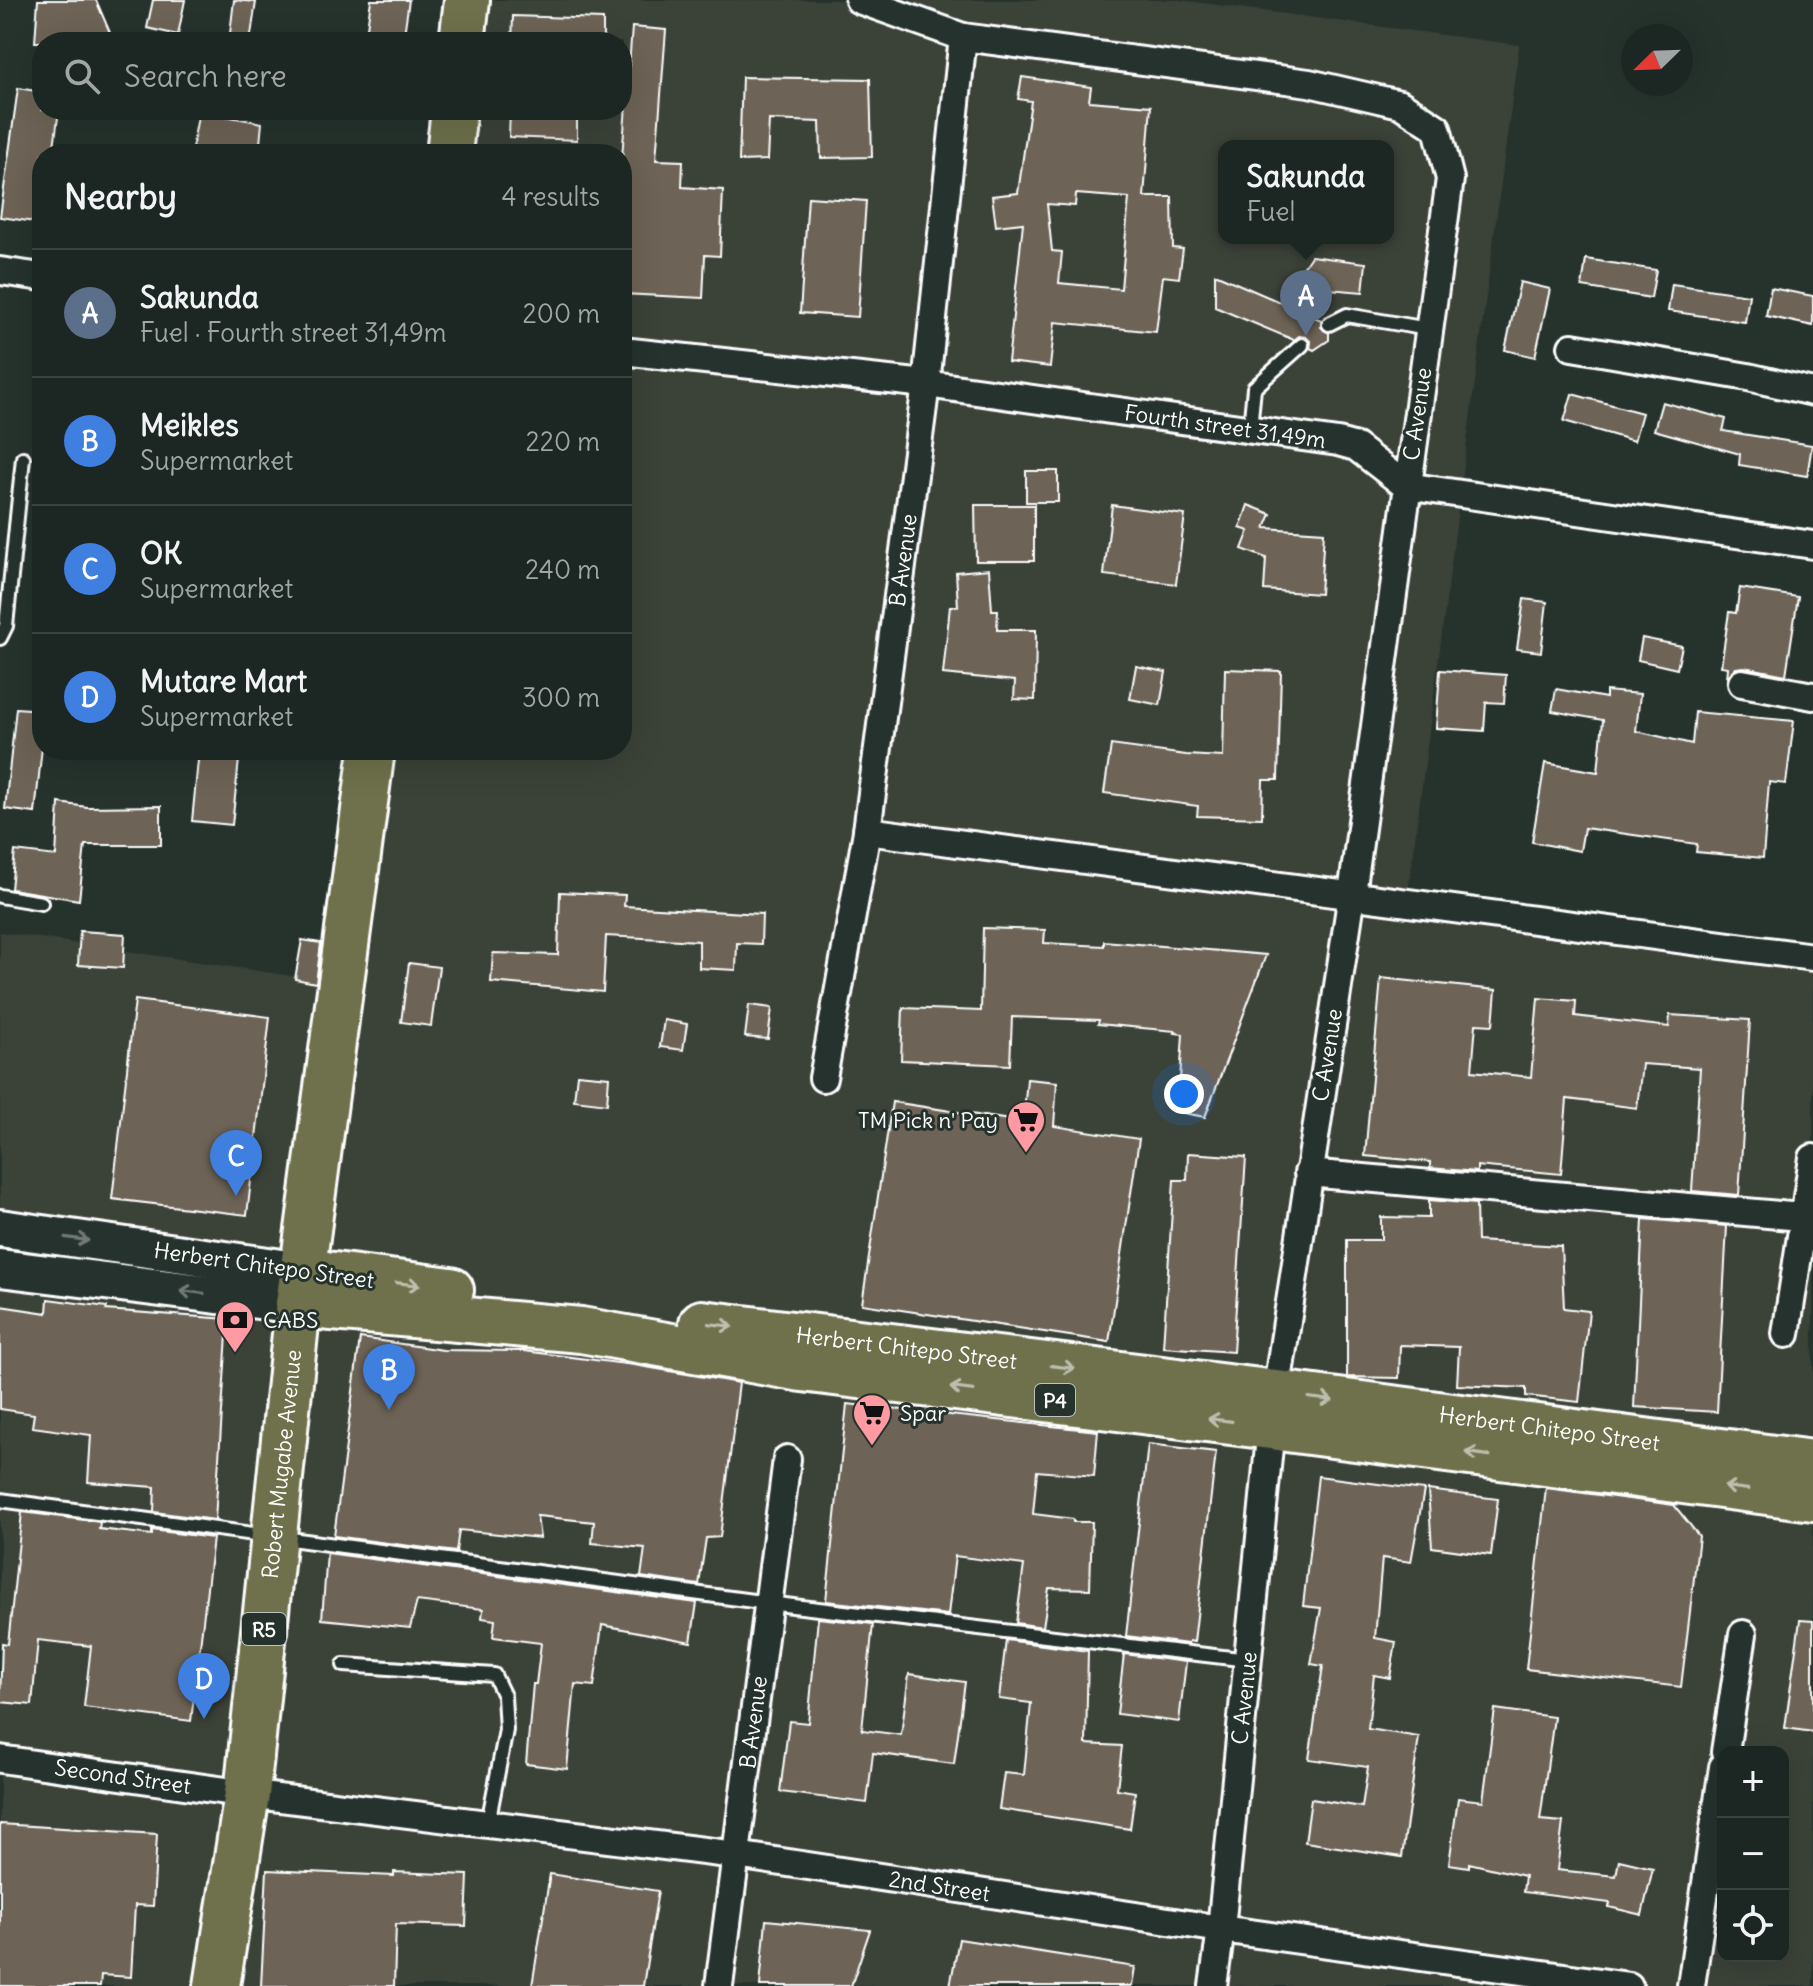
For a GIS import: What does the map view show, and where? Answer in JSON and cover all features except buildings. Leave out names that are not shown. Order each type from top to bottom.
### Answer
[{"type":"highway","points":[[463,32],[467,0]]},
{"type":"highway","points":[[450,144],[453,120]]},
{"type":"highway","name":"Robert Mugabe Avenue","points":[[217,1986],[247,1794],[300,1288],[371,760]]},
{"type":"highway","name":"Herbert Chitepo Street","points":[[300,1288],[581,1330],[802,1369],[1274,1410],[1813,1463]]},
{"type":"highway","name":"Herbert Chitepo Street","points":[[1274,1410],[1813,1498]]},
{"type":"main road","name":"Herbert Chitepo Street","points":[[0,1228],[300,1288]]},
{"type":"main road","name":"Herbert Chitepo Street","points":[[0,1268],[300,1288]]},
{"type":"street","points":[[859,0],[963,37]]},
{"type":"street","name":"C Avenue","points":[[963,37],[1309,83],[1400,104],[1437,128],[1450,179],[1352,894],[1274,1410],[1213,1986]]},
{"type":"street","name":"B Avenue","points":[[823,1078],[867,831],[926,384],[963,37]]},
{"type":"street","points":[[0,271],[32,276]]},
{"type":"street","points":[[1572,347],[1748,377],[1813,392]]},
{"type":"street","name":"Fourth street 31,49m","points":[[632,352],[926,384],[1338,442],[1356,447],[1406,486],[1813,545]]},
{"type":"street","points":[[1742,683],[1813,696]]},
{"type":"street","points":[[867,831],[1813,957]]},
{"type":"street","points":[[1786,1334],[1808,1217],[1813,1158]]},
{"type":"street","points":[[1308,1173],[1808,1217]]},
{"type":"street","name":"B Avenue","points":[[719,1986],[787,1459]]},
{"type":"street","points":[[1726,1746],[1743,1634]]},
{"type":"street","name":"Second Street","points":[[0,1759],[247,1794]]},
{"type":"street","name":"2nd Street","points":[[247,1794],[736,1855],[1221,1929],[1629,1986]]},
{"type":"street","points":[[1691,1986],[1717,1808]]},
{"type":"lane","points":[[1329,324],[1347,315],[1428,329]]},
{"type":"lane","points":[[1250,428],[1254,388],[1302,345]]},
{"type":"lane","points":[[0,638],[6,626],[23,458]]},
{"type":"lane","points":[[0,896],[41,903]]},
{"type":"lane","points":[[0,1500],[768,1603],[1248,1660]]},
{"type":"lane","points":[[344,1665],[494,1675],[504,1696],[506,1730],[488,1823]]},
{"type":"shaded area","points":[[452,0],[1179,0],[1519,45],[1408,892],[1813,940],[1813,1986],[0,1986],[0,932],[331,982],[359,760],[632,760],[632,144],[434,144],[438,120],[632,120],[632,32],[448,32]]},
{"type":"place","name":"Sakunda","points":[[1306,336]]},
{"type":"place","name":"TM Pick n' Pay","points":[[1026,1154]]},
{"type":"place","name":"OK","points":[[236,1196]]},
{"type":"place","name":"CABS","points":[[235,1354]]},
{"type":"place","name":"Meikles","points":[[389,1410]]},
{"type":"place","name":"Spar","points":[[872,1447]]},
{"type":"place","name":"Mutare Mart","points":[[204,1719]]}]
